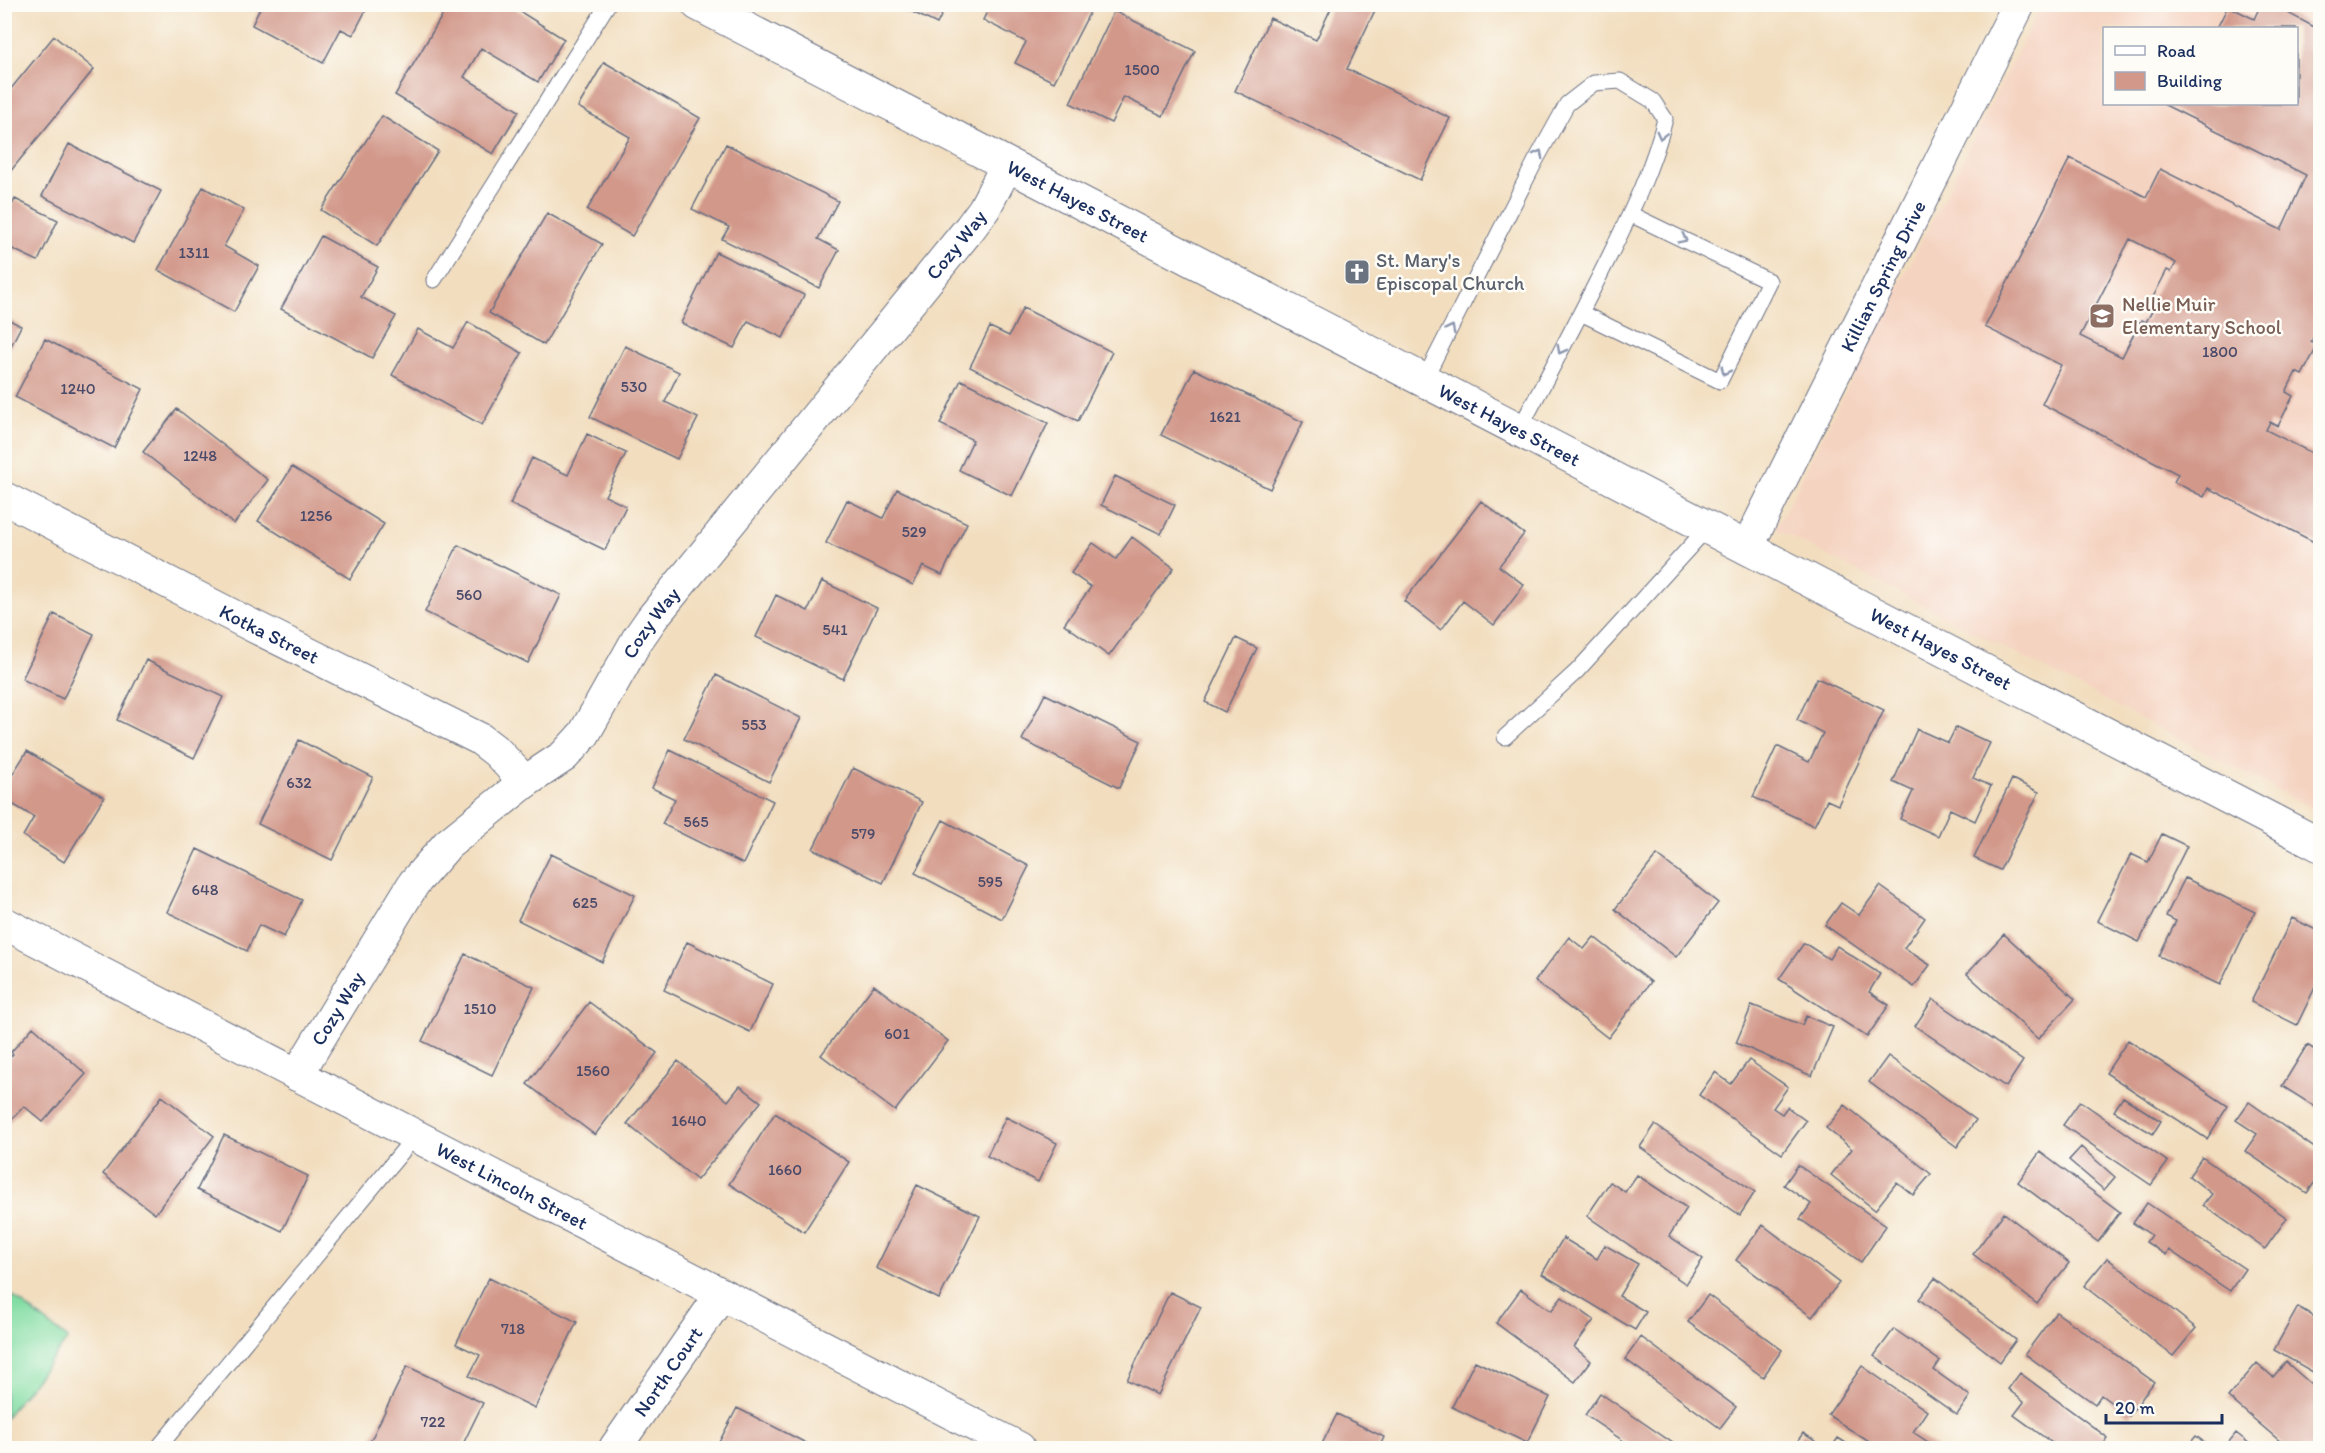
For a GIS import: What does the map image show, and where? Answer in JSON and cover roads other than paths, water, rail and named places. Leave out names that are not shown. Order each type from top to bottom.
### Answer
[{"type":"street","name":"West Hayes Street","points":[[698,4],[2320,845]]},
{"type":"street","name":"Killian Spring Drive","points":[[1747,548],[2019,4]]},
{"type":"street","name":"Cozy Way","points":[[297,1075],[414,883],[448,844],[525,782],[564,756],[584,734],[637,640],[653,617],[970,228],[984,209],[1007,165]]},
{"type":"street","name":"Kotka Street","points":[[4,498],[480,739],[525,782]]},
{"type":"street","name":"West Lincoln Street","points":[[4,923],[1019,1449]]},
{"type":"street","name":"North Court","points":[[615,1449],[721,1295]]},
{"type":"lane","points":[[434,280],[608,4]]},
{"type":"lane","points":[[1424,380],[1567,104],[1594,83],[1620,81],[1653,101],[1665,119],[1658,150],[1630,214],[1581,313],[1519,430]]},
{"type":"lane","points":[[1581,313],[1720,381],[1768,281],[1630,214]]},
{"type":"lane","points":[[1505,737],[1577,671],[1708,527]]},
{"type":"lane","points":[[158,1449],[415,1136]]},
{"type":"place","name":"St. Mary's Episcopal Church","points":[[1357,272]]},
{"type":"place","name":"Nellie Muir Elementary School","points":[[2102,316]]}]
